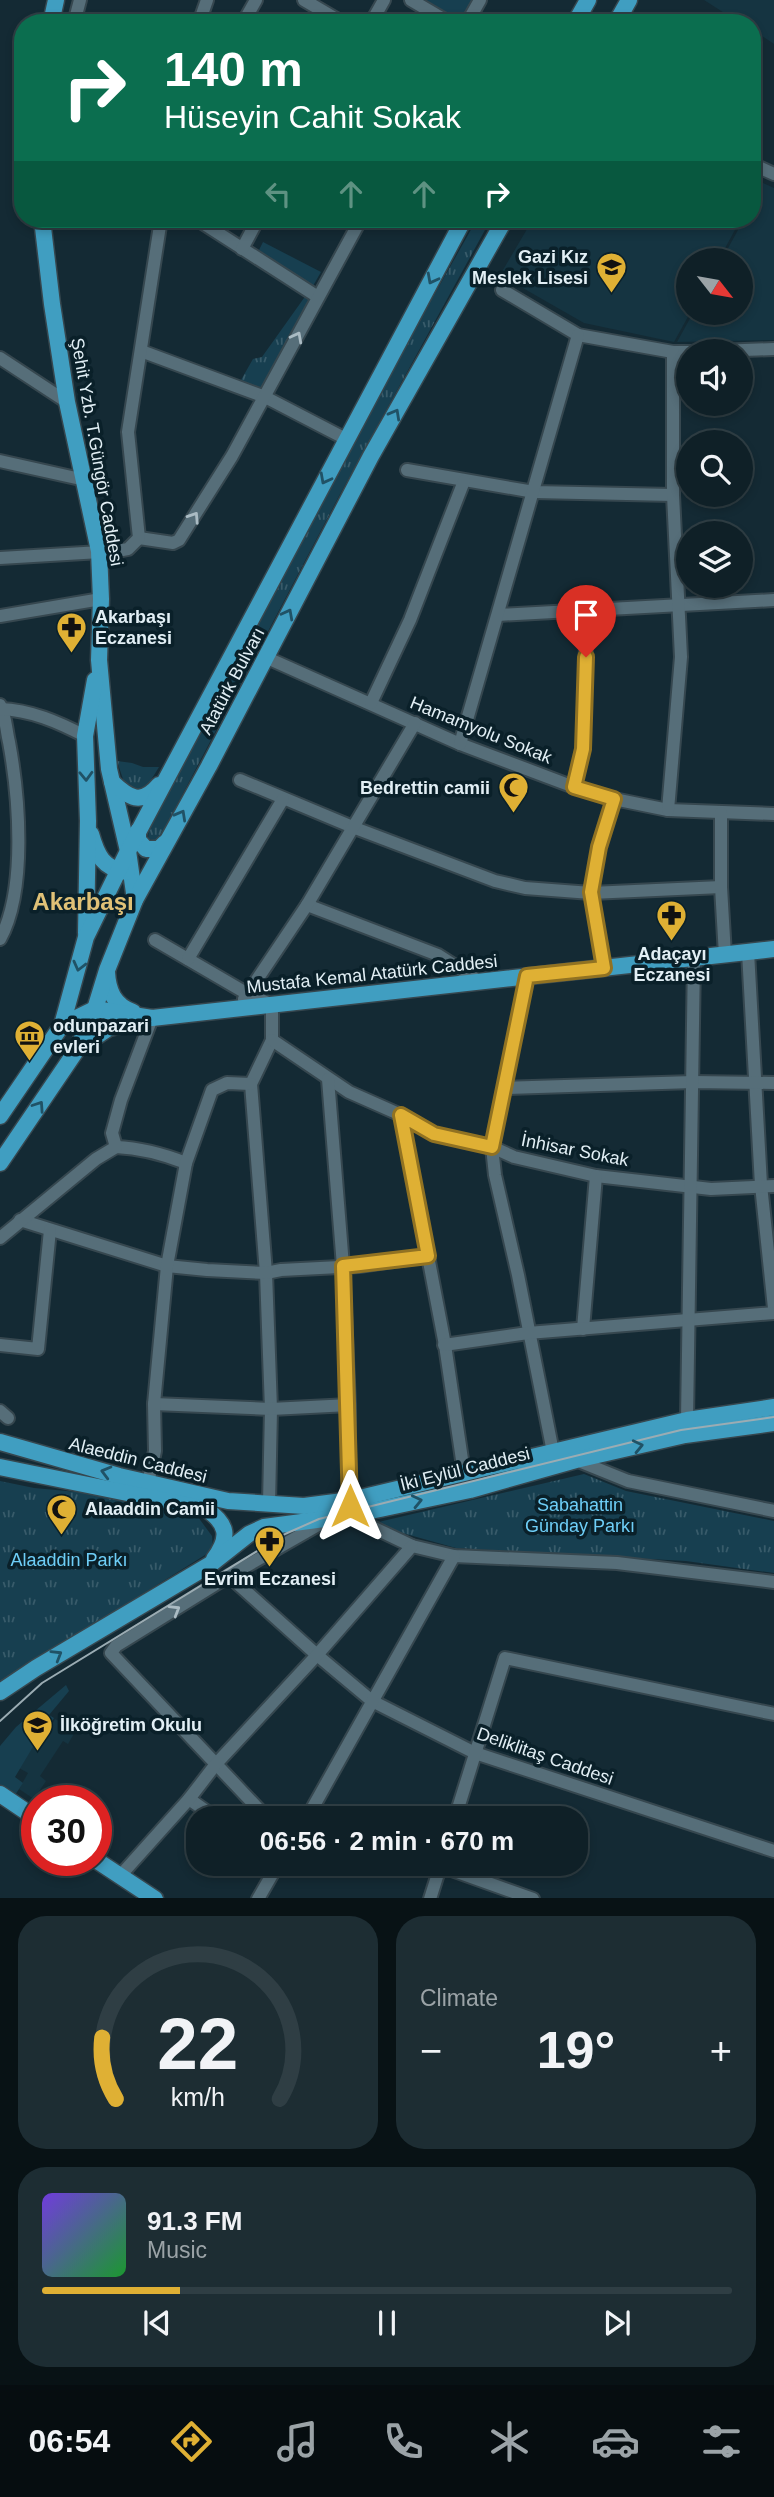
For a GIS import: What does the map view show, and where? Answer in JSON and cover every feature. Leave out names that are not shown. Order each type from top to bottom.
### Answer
[{"type":"main road","name":"Şehit Yzb. T.Güngör Caddesi","points":[[43,228],[67,402],[99,551],[99,660],[109,769],[128,851],[125,872],[135,900]]},
{"type":"main road","name":"Atatürk Bulvarı","points":[[128,851],[459,228]]},
{"type":"main road","name":"Atatürk Bulvarı","points":[[0,1163],[76,1051],[95,1009],[107,970],[135,900],[371,456],[500,228]]},
{"type":"main road","points":[[0,1116],[62,1025],[86,937],[88,821],[85,736],[99,660]]},
{"type":"main road","points":[[112,782],[124,793],[137,798],[145,797],[165,778]]},
{"type":"main road","points":[[88,821],[99,856],[104,863],[125,872],[154,864]]},
{"type":"main road","points":[[138,831],[138,841],[146,849],[159,849],[165,844]]},
{"type":"main road","points":[[86,937],[125,872]]},
{"type":"main road","name":"Mustafa Kemal Atatürk Caddesi","points":[[95,1009],[152,1018],[243,1000],[272,1005],[774,950]]},
{"type":"main road","points":[[107,970],[108,985],[117,1003],[127,1010],[152,1018]]},
{"type":"main road","points":[[62,1025],[95,1009]]},
{"type":"main road","points":[[76,1051],[108,1028],[152,1018]]},
{"type":"main road","name":"İki Eylül Caddesi","points":[[0,1692],[211,1564],[249,1534],[264,1527],[330,1518],[350,1508],[464,1473],[687,1420],[774,1407]]},
{"type":"main road","name":"İki Eylül Caddesi","points":[[269,1504],[350,1508],[470,1490],[576,1460],[685,1435],[774,1423]]},
{"type":"main road","name":"Alaeddin Caddesi","points":[[0,1442],[148,1483],[228,1501],[269,1504]]},
{"type":"main road","name":"Alaeddin Caddesi","points":[[0,1467],[206,1509],[216,1516],[223,1526],[225,1538],[221,1550],[211,1564]]},
{"type":"main road","points":[[0,1794],[21,1808]]},
{"type":"main road","points":[[112,1871],[153,1898]]},
{"type":"street","points":[[304,0],[328,14]]},
{"type":"street","points":[[411,0],[435,14]]},
{"type":"street","points":[[139,538],[128,432],[160,228]]},
{"type":"street","points":[[210,228],[318,297]]},
{"type":"street","points":[[242,249],[253,228]]},
{"type":"street","points":[[139,538],[173,543],[179,540],[232,456],[356,228]]},
{"type":"street","points":[[502,290],[578,335],[673,352],[673,495],[681,657],[668,810]]},
{"type":"street","points":[[460,744],[578,335]]},
{"type":"street","points":[[753,350],[774,349]]},
{"type":"street","points":[[141,351],[265,397],[346,439]]},
{"type":"street","points":[[0,358],[67,402]]},
{"type":"street","points":[[0,461],[85,480]]},
{"type":"street","points":[[407,470],[534,492],[673,495]]},
{"type":"street","points":[[371,703],[410,620],[464,481]]},
{"type":"street","points":[[0,558],[128,549],[139,538]]},
{"type":"street","points":[[0,616],[101,599]]},
{"type":"street","points":[[498,615],[774,600]]},
{"type":"street","points":[[574,787],[583,749],[587,611]]},
{"type":"street","name":"Hamamyolu Sokak","points":[[265,657],[460,744],[574,787],[614,799],[668,810],[774,814]]},
{"type":"street","points":[[0,939],[8,925],[18,854],[16,780],[1,708],[18,710],[57,722],[85,736]]},
{"type":"street","points":[[155,940],[243,1000],[355,828],[415,723]]},
{"type":"street","points":[[240,780],[355,828],[495,881],[525,888],[591,892],[721,887]]},
{"type":"street","points":[[188,960],[283,799]]},
{"type":"street","points":[[604,968],[591,892],[599,847],[614,799]]},
{"type":"street","points":[[721,813],[725,955]]},
{"type":"street","points":[[0,894],[12,900]]},
{"type":"street","points":[[307,905],[438,955],[480,982]]},
{"type":"street","points":[[444,1345],[528,1333],[687,1321],[774,1311],[768,1185],[757,1084],[748,952]]},
{"type":"street","points":[[687,1420],[694,958]]},
{"type":"street","points":[[527,976],[492,1147],[495,1175],[519,1275],[552,1452]]},
{"type":"street","points":[[269,1504],[271,1409],[266,1273],[251,1084],[272,1040],[272,1005]]},
{"type":"street","points":[[116,1147],[112,1133],[118,1111],[152,1018]]},
{"type":"street","name":"İnhisar Sokak","points":[[272,1040],[328,1079],[434,1134],[492,1147],[514,1157],[596,1176],[711,1189],[768,1185]]},
{"type":"street","points":[[328,1079],[343,1266],[350,1508],[412,1546],[454,1556],[617,1563],[774,1582]]},
{"type":"street","points":[[504,1088],[693,1082],[774,1083]]},
{"type":"street","points":[[148,1483],[155,1451],[154,1404],[167,1266],[186,1163],[212,1090],[228,1083],[251,1084]]},
{"type":"street","points":[[401,1115],[444,1345],[464,1473]]},
{"type":"street","points":[[0,1238],[96,1159],[116,1147],[132,1147],[186,1163]]},
{"type":"street","points":[[583,1329],[596,1176]]},
{"type":"street","points":[[20,1220],[167,1266],[266,1273],[428,1256]]},
{"type":"street","points":[[0,1345],[38,1349],[50,1230]]},
{"type":"street","points":[[154,1404],[271,1409],[349,1405]]},
{"type":"street","points":[[576,1460],[628,1480],[774,1511]]},
{"type":"street","points":[[256,1806],[111,1653],[116,1646],[229,1576],[330,1518]]},
{"type":"street","points":[[120,1876],[216,1764],[317,1655],[412,1546]]},
{"type":"street","points":[[314,1806],[454,1556]]},
{"type":"street","name":"Deliklitaş Caddesi","points":[[229,1576],[372,1701],[475,1753],[774,1851]]},
{"type":"street","points":[[459,1806],[505,1658],[774,1714]]},
{"type":"street","points":[[189,1798],[199,1806]]},
{"type":"street","points":[[259,1898],[271,1876]]},
{"type":"street","points":[[430,1898],[436,1876]]},
{"type":"street","points":[[471,1876],[530,1898]]},
{"type":"shaded area","points":[[704,0],[774,0],[774,44],[761,35],[761,14],[726,14]]},
{"type":"shaded area","points":[[763,183],[774,188],[774,340],[679,339],[686,326],[753,325],[753,248],[728,248],[739,228],[761,228]]},
{"type":"shaded area","name":"Gazi Kız Meslek Lisesi","points":[[528,228],[736,228],[725,248],[676,248],[676,326],[683,326],[674,342],[584,323],[500,275]]},
{"type":"shaded area","points":[[55,1719],[76,1730],[68,1744],[63,1741],[40,1776],[46,1781],[43,1785],[21,1785],[28,1773],[19,1768],[46,1725],[51,1727]]},
{"type":"green space","points":[[426,0],[473,0],[465,14],[449,14]]},
{"type":"green space","points":[[472,228],[486,228],[339,496],[158,841],[148,839],[149,829],[165,798],[397,361]]},
{"type":"green space","points":[[263,242],[321,272],[313,286],[259,250]]},
{"type":"green space","points":[[309,291],[318,297],[265,397],[237,387],[253,359],[262,357]]},
{"type":"green space","points":[[117,761],[143,767],[159,767],[146,788],[141,791],[125,785]]},
{"type":"green space","name":"Sabahattin Günday Parkı","points":[[584,1474],[626,1491],[774,1521],[774,1573],[686,1561],[456,1548],[370,1524]]},
{"type":"green space","name":"Alaaddin Parkı","points":[[0,1481],[34,1488],[120,1496],[195,1513],[212,1536],[213,1550],[0,1683]]},
{"type":"green space","points":[[66,1685],[69,1691],[49,1715],[54,1718],[49,1726],[46,1725],[15,1777],[23,1783],[15,1795],[0,1787],[0,1746],[16,1727]]},
{"type":"tram line","points":[[0,1721],[42,1683],[285,1534],[319,1519],[681,1430],[774,1417]]},
{"type":"place","name":"Gazi Kız Meslek Lisesi","points":[[611,294]]},
{"type":"place","name":"Akarbaşı Eczanesi","points":[[72,654]]},
{"type":"place","name":"Bedrettin camii","points":[[513,815]]},
{"type":"place","name":"Adaçayı Eczanesi","points":[[672,943]]},
{"type":"place","name":"odunpazari evleri","points":[[30,1063]]},
{"type":"place","name":"Alaaddin Camii","points":[[62,1536]]},
{"type":"place","name":"Evrim Eczanesi","points":[[270,1568]]},
{"type":"place","name":"İlköğretim Okulu","points":[[37,1752]]},
{"type":"district","name":"Akarbaşı","points":[[83,901]]},
{"type":"route","points":[[350,1506],[343,1266],[428,1256],[401,1115],[434,1134],[492,1147],[527,976],[604,968],[591,892],[599,847],[614,799],[574,787],[583,749],[586,657]]}]
